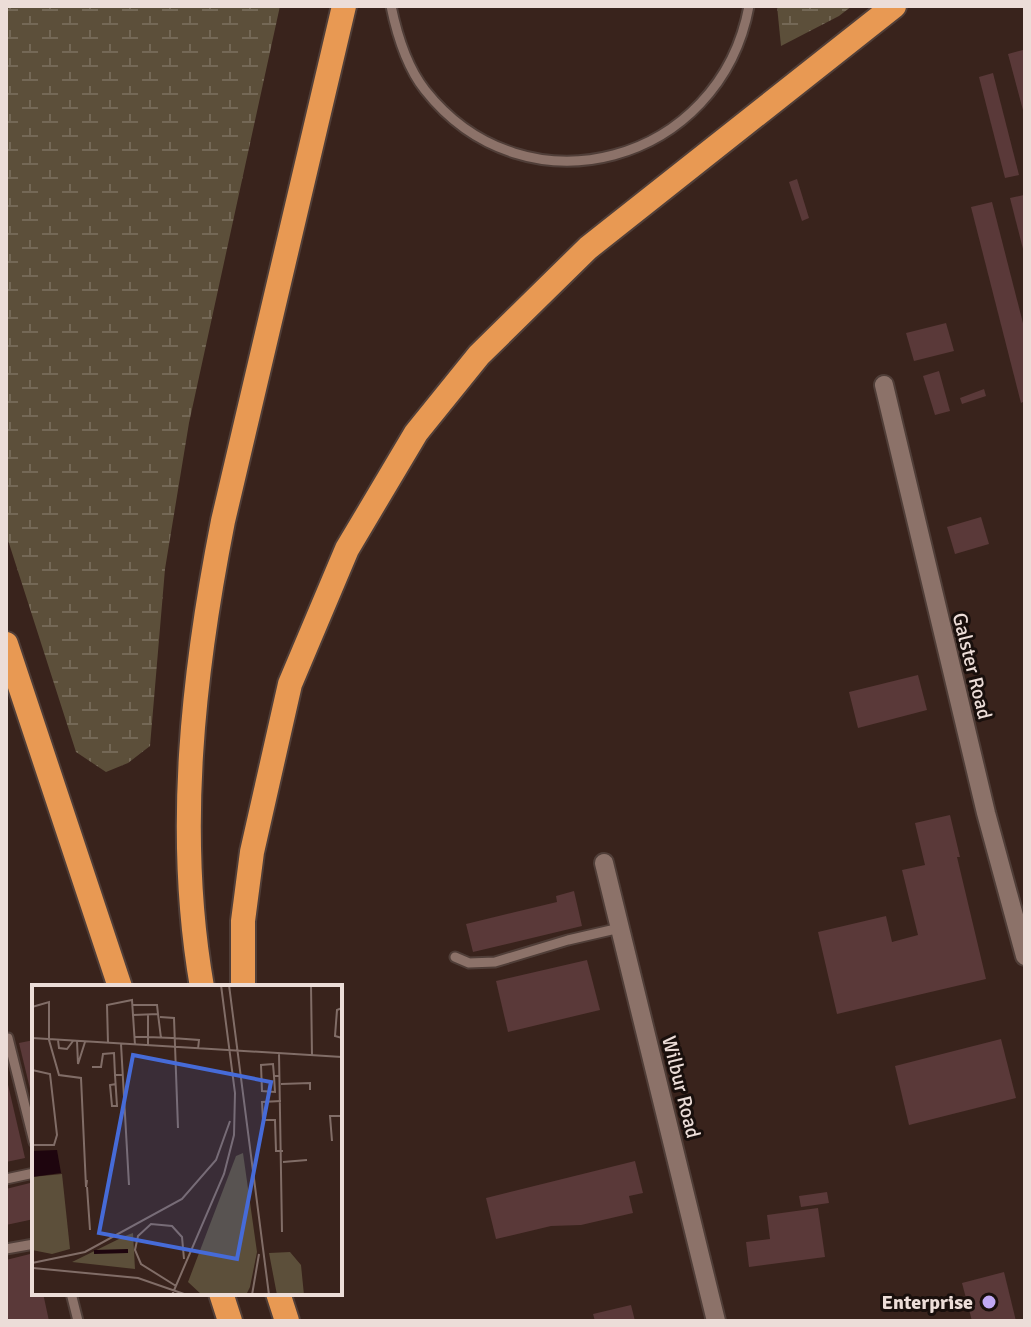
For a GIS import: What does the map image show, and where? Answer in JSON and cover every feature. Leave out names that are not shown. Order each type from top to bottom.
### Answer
[{"type":"highway","points":[[202,985],[192,890],[190,797],[191,756],[206,609],[227,506],[344,6]]},
{"type":"highway","points":[[243,985],[243,921],[252,852],[290,684],[347,549],[416,433],[479,355],[588,248],[894,6]]},
{"type":"highway","points":[[6,644],[119,985]]},
{"type":"highway","points":[[222,1295],[230,1321]]},
{"type":"highway","points":[[279,1295],[287,1321]]},
{"type":"street","name":"Galster Road","points":[[884,385],[982,800],[1024,950]]},
{"type":"street","name":"Wilbur Road","points":[[604,863],[716,1321]]},
{"type":"lane","points":[[391,6],[398,38],[424,89],[455,120],[502,148],[553,160],[593,160],[631,150],[670,131],[686,119],[716,88],[728,70],[744,33],[749,6]]},
{"type":"lane","points":[[455,957],[469,963],[495,962],[620,928]]},
{"type":"lane","points":[[6,1038],[32,1134]]},
{"type":"lane","points":[[6,1179],[32,1173]]},
{"type":"lane","points":[[6,1249],[32,1244]]},
{"type":"lane","points":[[72,1295],[78,1321]]},
{"type":"green space","points":[[6,6],[280,6],[189,423],[165,569],[150,746],[128,763],[106,772],[76,752],[6,534]]},
{"type":"green space","points":[[777,6],[852,6],[781,46]]},
{"type":"building","points":[[1023,50],[1025,57],[1024,114],[1008,54]]},
{"type":"building","points":[[993,73],[1019,175],[1005,178],[979,77]]},
{"type":"building","points":[[797,179],[809,218],[802,221],[789,182]]},
{"type":"building","points":[[1024,195],[1025,253],[1010,198]]},
{"type":"building","points":[[992,202],[1025,331],[1025,401],[1021,403],[971,207]]},
{"type":"building","points":[[946,323],[954,351],[914,361],[906,333]]},
{"type":"building","points":[[939,371],[950,411],[935,415],[923,376]]},
{"type":"building","points":[[984,389],[986,396],[962,404],[960,398]]},
{"type":"building","points":[[981,517],[989,544],[955,554],[947,527]]},
{"type":"building","points":[[918,675],[927,710],[858,728],[849,692]]},
{"type":"building","points":[[950,815],[986,979],[837,1014],[818,932],[886,916],[892,942],[918,935],[902,870],[925,865],[915,823]]},
{"type":"building","points":[[574,891],[582,926],[473,952],[466,924],[557,902],[556,896]]},
{"type":"building","points":[[587,960],[600,1010],[508,1032],[496,981]]},
{"type":"building","points":[[1001,1039],[1016,1098],[909,1125],[895,1066]]},
{"type":"building","points":[[32,1040],[32,1097],[19,1043]]},
{"type":"building","points":[[6,1076],[25,1158],[6,1162]]},
{"type":"building","points":[[635,1161],[643,1193],[629,1196],[633,1213],[581,1225],[551,1226],[496,1239],[486,1198]]},
{"type":"building","points":[[32,1182],[32,1219],[6,1225],[6,1189]]},
{"type":"building","points":[[827,1192],[829,1203],[801,1207],[799,1196]]},
{"type":"building","points":[[818,1208],[825,1257],[749,1267],[746,1242],[770,1239],[767,1215]]},
{"type":"building","points":[[32,1254],[32,1295],[43,1295],[49,1321],[6,1321],[6,1260]]},
{"type":"building","name":"Enterprise","points":[[1004,1272],[1016,1321],[972,1321],[962,1283]]},
{"type":"building","points":[[631,1305],[635,1321],[595,1321],[593,1314]]},
{"type":"place","name":"Enterprise","points":[[989,1302]]}]
